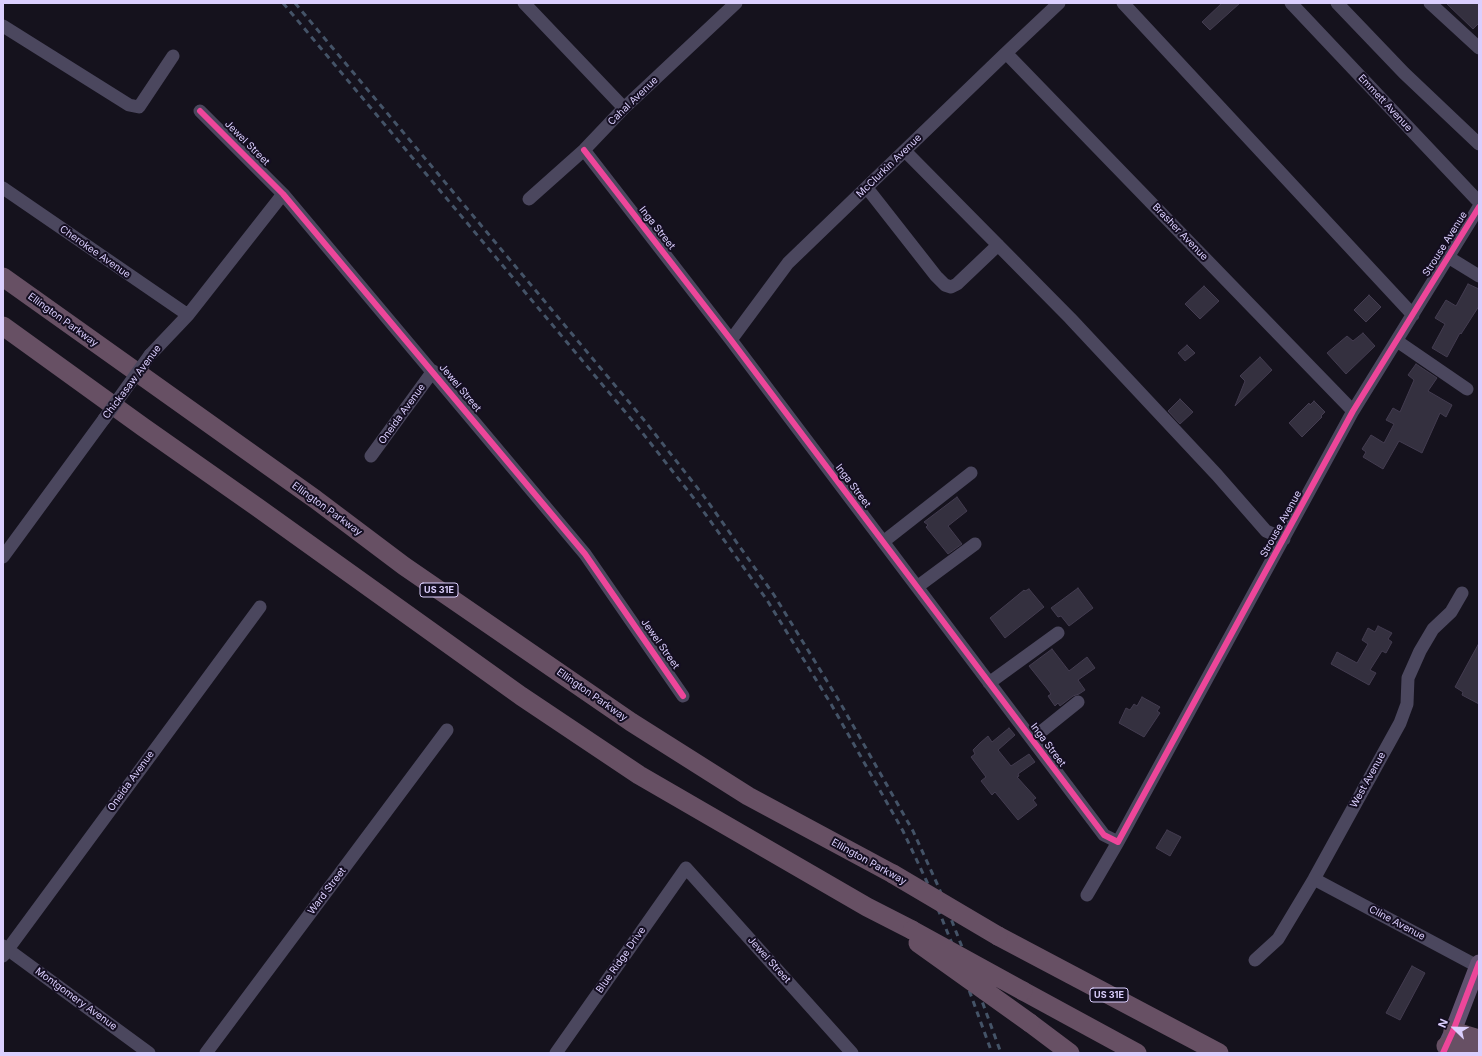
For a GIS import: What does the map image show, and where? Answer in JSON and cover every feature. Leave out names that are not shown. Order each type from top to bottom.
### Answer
[{"type":"highway","name":"Ellington Parkway","points":[[3,277],[315,499],[404,566],[631,722],[748,796],[893,874],[998,936],[1219,1053]]},
{"type":"highway","points":[[3,326],[394,606],[567,727],[639,775],[867,906],[915,937],[1070,1053]]},
{"type":"highway","points":[[915,937],[1023,991],[1137,1053]]},
{"type":"highway","points":[[1448,1043],[1479,1039]]},
{"type":"highway","points":[[1448,1043],[1479,1053]]},
{"type":"main road","points":[[1448,1043],[1478,965]]},
{"type":"street","points":[[524,3],[624,108]]},
{"type":"street","name":"Cahal Avenue","points":[[530,199],[584,150],[624,108],[736,3]]},
{"type":"street","name":"McClurkin Avenue","points":[[731,340],[788,263],[1059,3]]},
{"type":"street","points":[[1123,3],[1413,315]]},
{"type":"street","name":"Emmett Avenue","points":[[1291,3],[1479,202]]},
{"type":"street","points":[[1337,3],[1404,73],[1479,144]]},
{"type":"street","points":[[1430,3],[1479,48]]},
{"type":"street","points":[[3,26],[129,105],[139,107],[173,56]]},
{"type":"street","name":"Brasher Avenue","points":[[1006,53],[1353,411]]},
{"type":"street","name":"Jewel Street","points":[[200,111],[283,194],[585,554],[683,696]]},
{"type":"street","name":"Inga Street","points":[[584,150],[731,340],[1104,835],[1118,842]]},
{"type":"street","points":[[905,151],[1076,324],[1217,475],[1266,530],[1284,539]]},
{"type":"street","name":"Cherokee Avenue","points":[[3,188],[188,315]]},
{"type":"street","points":[[867,188],[936,276],[945,285],[951,287],[957,284],[998,245]]},
{"type":"street","name":"Chickasaw Avenue","points":[[3,557],[150,355],[188,315],[283,194]]},
{"type":"street","name":"Strouse Avenue","points":[[1087,895],[1118,842],[1353,411],[1479,207]]},
{"type":"street","points":[[1448,257],[1479,276]]},
{"type":"street","points":[[1397,341],[1467,389]]},
{"type":"street","name":"Oneida Avenue","points":[[371,456],[432,371]]},
{"type":"street","points":[[883,542],[971,473]]},
{"type":"street","points":[[917,587],[975,544]]},
{"type":"street","name":"West Avenue","points":[[1255,960],[1278,939],[1314,879],[1400,723],[1407,704],[1408,678],[1420,651],[1433,629],[1451,612],[1462,593]]},
{"type":"street","name":"Oneida Avenue","points":[[5,950],[260,607]]},
{"type":"street","points":[[989,683],[1058,633]]},
{"type":"street","points":[[1032,739],[1078,702]]},
{"type":"street","name":"Ward Street","points":[[206,1053],[447,730]]},
{"type":"street","name":"Jewel Street","points":[[686,868],[852,1053]]},
{"type":"street","name":"Blue Ridge Drive","points":[[556,1053],[686,868]]},
{"type":"street","name":"Cline Avenue","points":[[1314,879],[1478,965]]},
{"type":"street","name":"Montgomery Avenue","points":[[5,950],[149,1053]]},
{"type":"building","points":[[1222,3],[1240,3],[1210,30],[1202,22]]},
{"type":"building","points":[[1446,3],[1479,3],[1479,23],[1473,29]]},
{"type":"building","points":[[1468,284],[1479,289],[1479,306],[1461,334],[1460,333],[1447,357],[1432,348],[1445,324],[1435,318],[1446,300],[1456,306]]},
{"type":"building","points":[[1204,286],[1219,301],[1200,319],[1185,304]]},
{"type":"building","points":[[1369,295],[1381,307],[1366,322],[1354,310]]},
{"type":"building","points":[[1363,333],[1375,346],[1346,374],[1327,353],[1347,336],[1353,341]]},
{"type":"building","points":[[1187,345],[1195,353],[1185,361],[1178,353]]},
{"type":"building","points":[[1260,357],[1272,370],[1235,406],[1245,381],[1240,376]]},
{"type":"building","points":[[1416,364],[1437,378],[1428,391],[1452,405],[1446,417],[1440,413],[1422,453],[1399,441],[1383,469],[1363,457],[1366,452],[1362,449],[1371,435],[1384,443],[1394,424],[1386,420],[1393,408],[1400,412],[1414,380],[1408,375]]},
{"type":"building","points":[[1180,399],[1193,412],[1180,424],[1168,411]]},
{"type":"building","points":[[1314,401],[1325,412],[1302,437],[1289,423],[1309,403],[1310,405]]},
{"type":"building","points":[[957,497],[967,511],[948,526],[962,544],[948,554],[926,527],[928,525],[924,522]]},
{"type":"building","points":[[1078,588],[1093,608],[1069,626],[1061,616],[1058,617],[1051,608]]},
{"type":"building","points":[[1029,589],[1044,607],[1005,638],[990,618],[1024,590]]},
{"type":"building","points":[[1378,626],[1392,633],[1388,639],[1392,642],[1386,653],[1382,651],[1370,670],[1376,673],[1369,685],[1331,664],[1337,652],[1357,663],[1368,644],[1362,640],[1368,628],[1375,632]]},
{"type":"building","points":[[1479,643],[1479,704],[1462,695],[1463,692],[1455,687]]},
{"type":"building","points":[[1052,649],[1069,671],[1087,657],[1095,668],[1078,680],[1085,690],[1073,696],[1060,706],[1058,703],[1055,706],[1048,696],[1051,694],[1029,666]]},
{"type":"building","points":[[1142,697],[1160,707],[1157,711],[1160,713],[1144,737],[1119,723],[1126,708],[1130,710],[1134,704],[1137,706]]},
{"type":"building","points":[[1009,728],[1015,735],[998,750],[1011,766],[1029,754],[1035,762],[1018,774],[1019,776],[1017,777],[1036,798],[1033,800],[1037,805],[1018,820],[995,792],[992,795],[981,781],[986,777],[971,757],[975,754],[973,750],[988,736],[992,742]]},
{"type":"building","points":[[1167,830],[1181,837],[1170,856],[1156,848]]},
{"type":"building","points":[[1412,966],[1425,973],[1400,1020],[1386,1013]]},
{"type":"railway","points":[[283,3],[637,426],[696,501],[767,600],[831,704],[903,831],[927,882],[953,946],[992,1053]]},
{"type":"railway","points":[[295,3],[644,420],[703,495],[774,595],[838,699],[913,831],[939,888],[1001,1053]]},
{"type":"cycle path","points":[[200,111],[283,194],[585,554],[683,696]]},
{"type":"cycle path","points":[[584,150],[731,340],[1104,835],[1118,842],[1353,411],[1479,207]]},
{"type":"cycle path","points":[[1443,1053],[1479,963]]}]
